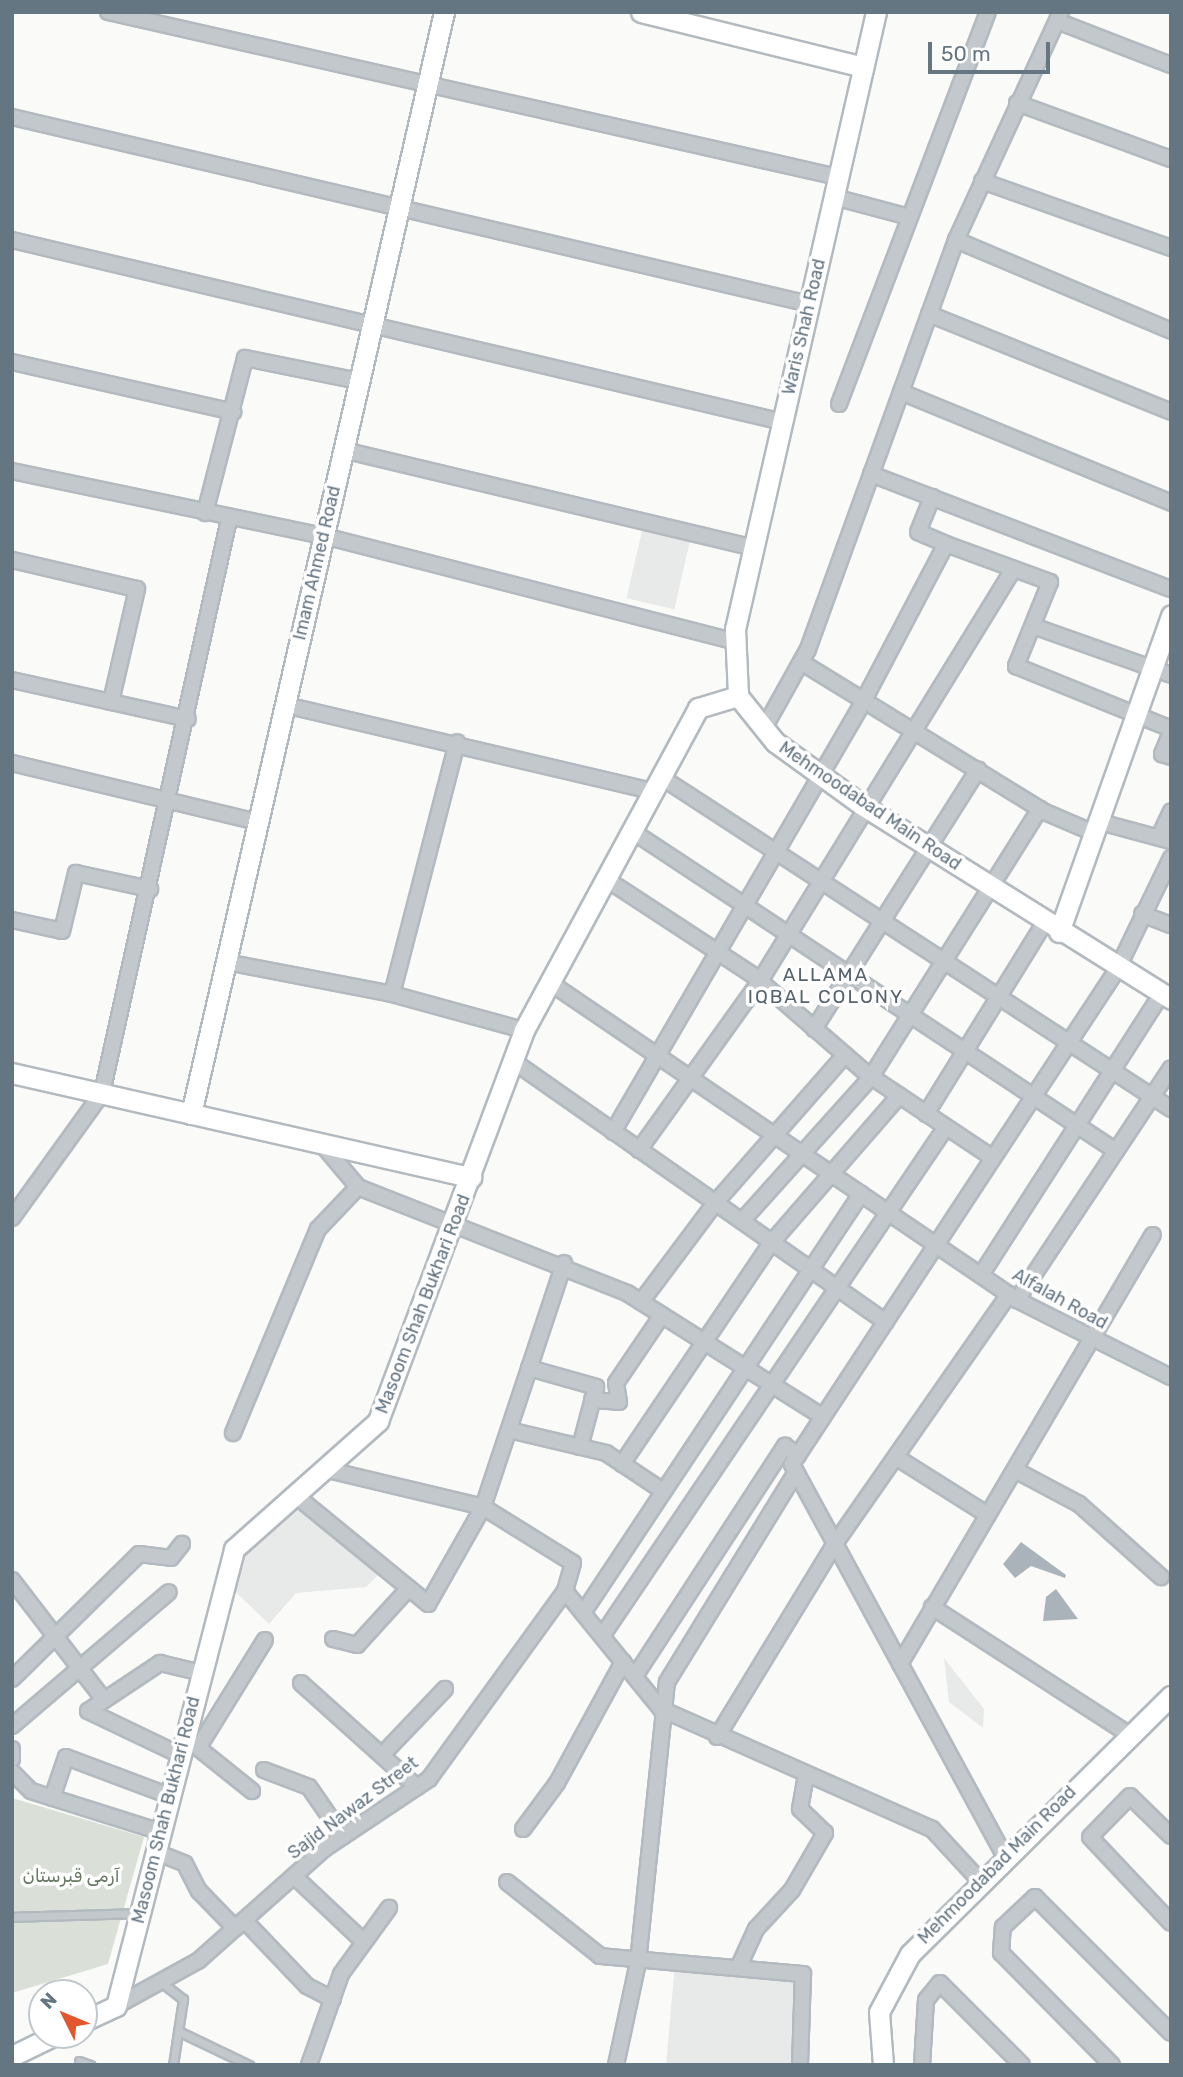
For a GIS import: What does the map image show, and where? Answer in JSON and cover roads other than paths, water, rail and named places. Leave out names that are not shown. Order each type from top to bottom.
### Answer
[{"type":"street","points":[[108,12],[428,81],[838,177]]},
{"type":"street","name":"Imam Ahmed Road","points":[[191,1114],[444,12]]},
{"type":"street","points":[[641,12],[863,67]]},
{"type":"street","name":"Waris Shah Road","points":[[734,641],[876,12]]},
{"type":"street","points":[[839,404],[909,226],[906,216],[988,12]]},
{"type":"street","points":[[763,730],[801,662],[956,240],[1059,16],[1171,65]]},
{"type":"street","points":[[1017,103],[1171,159]]},
{"type":"street","points":[[12,117],[399,205],[809,304]]},
{"type":"street","points":[[982,181],[1171,248]]},
{"type":"street","points":[[834,197],[906,216]]},
{"type":"street","points":[[12,240],[373,320],[783,422]]},
{"type":"street","points":[[956,240],[1171,331]]},
{"type":"street","points":[[929,314],[1171,412]]},
{"type":"street","points":[[205,513],[233,412],[244,358],[359,381]]},
{"type":"street","points":[[12,362],[233,412]]},
{"type":"street","points":[[901,391],[1171,503]]},
{"type":"street","points":[[343,450],[754,548]]},
{"type":"street","points":[[12,471],[229,519],[324,536],[734,641],[738,696]]},
{"type":"street","points":[[871,474],[1171,589]]},
{"type":"street","points":[[932,497],[918,532],[1012,571],[1050,582],[1016,666],[1135,713],[1171,731],[1162,754],[1171,757]]},
{"type":"street","points":[[12,1218],[102,1093],[171,801],[229,519]]},
{"type":"street","points":[[613,1132],[864,700],[946,544]]},
{"type":"street","points":[[12,560],[137,589],[111,702]]},
{"type":"street","points":[[639,1150],[693,1080],[760,981],[1012,571]]},
{"type":"street","points":[[926,1114],[998,999],[1052,927],[1098,828],[1135,713],[1171,615]]},
{"type":"street","points":[[1033,626],[1171,675]]},
{"type":"street","points":[[801,662],[1040,809],[1098,828],[1165,838],[1171,811]]},
{"type":"street","points":[[12,680],[188,719]]},
{"type":"street","name":"Mehmoodabad Main Road","points":[[738,696],[763,730],[867,808],[1166,997]]},
{"type":"street","name":"Masoom Shah Bukhari Road","points":[[116,2006],[170,1796],[188,1747],[202,1673],[234,1549],[378,1421],[524,1030],[698,708],[738,696]]},
{"type":"street","points":[[285,705],[657,784],[777,853],[1068,1045],[1171,1109]]},
{"type":"street","points":[[393,994],[457,742]]},
{"type":"street","points":[[12,763],[258,822]]},
{"type":"street","points":[[814,1029],[978,770]]},
{"type":"street","points":[[742,1221],[871,1077],[1040,809]]},
{"type":"street","points":[[632,831],[1116,1152]]},
{"type":"street","points":[[1004,1854],[792,1464],[1118,968],[1171,858]]},
{"type":"street","points":[[12,920],[62,931],[76,873],[150,889]]},
{"type":"street","points":[[606,879],[760,981],[871,1077],[993,1158]]},
{"type":"street","points":[[1142,914],[1171,925]]},
{"type":"street","points":[[226,962],[393,994],[524,1030]]},
{"type":"street","name":"Alfalah Road","points":[[549,982],[1013,1297],[1171,1377]]},
{"type":"street","points":[[981,1275],[1166,997]]},
{"type":"street","points":[[641,1302],[715,1203],[845,1055]]},
{"type":"street","points":[[513,1061],[886,1322]]},
{"type":"street","points":[[717,1737],[834,1545],[899,1459],[1116,1152],[1171,1069]]},
{"type":"street","points":[[12,1073],[471,1177]]},
{"type":"street","points":[[622,1464],[772,1242],[899,1096]]},
{"type":"street","points":[[602,1636],[768,1382],[946,1127]]},
{"type":"street","points":[[321,1143],[358,1187],[564,1263],[641,1302],[823,1417]]},
{"type":"street","points":[[233,1433],[318,1229],[358,1187]]},
{"type":"street","points":[[583,1613],[861,1194]]},
{"type":"street","points":[[901,1664],[932,1607],[1095,1340],[1153,1235]]},
{"type":"street","points":[[295,1494],[428,1604],[483,1507],[564,1263]]},
{"type":"street","points":[[593,1400],[619,1402],[616,1383],[662,1315]]},
{"type":"street","points":[[529,1368],[596,1387],[580,1447]]},
{"type":"street","points":[[509,1430],[580,1447],[622,1464],[663,1491]]},
{"type":"street","points":[[635,1676],[785,1446],[798,1455]]},
{"type":"street","points":[[899,1459],[988,1515]]},
{"type":"street","points":[[324,1469],[483,1507],[573,1563],[565,1591],[661,1709],[717,1737],[932,1829],[979,1880]]},
{"type":"street","points":[[1015,1470],[1079,1504],[1161,1577]]},
{"type":"street","points":[[616,2065],[638,1962],[661,1709],[667,1682],[796,1472]]},
{"type":"street","points":[[12,1679],[139,1555],[171,1558],[182,1544]]},
{"type":"street","points":[[12,1580],[104,1700]]},
{"type":"street","points":[[334,1639],[357,1645],[409,1588]]},
{"type":"street","name":"Sajid Nawaz Street","points":[[116,2006],[198,1961],[343,1836],[429,1779],[565,1591]]},
{"type":"street","points":[[12,1726],[169,1592]]},
{"type":"street","points":[[932,1607],[1128,1734]]},
{"type":"street","points":[[188,1747],[265,1640]]},
{"type":"street","points":[[523,1829],[557,1783],[623,1662]]},
{"type":"street","points":[[202,1673],[160,1663],[104,1700],[88,1714],[188,1747],[252,1791]]},
{"type":"street","points":[[301,1683],[417,1787]]},
{"type":"street","points":[[383,1754],[445,1689]]},
{"type":"street","name":"Mehmoodabad Main Road","points":[[883,2065],[879,2012],[889,1984],[1004,1854],[1171,1696]]},
{"type":"street","points":[[12,1749],[12,1759]]},
{"type":"street","points":[[52,1798],[66,1757],[170,1796]]},
{"type":"street","points":[[264,1770],[309,1787],[343,1836]]},
{"type":"street","points":[[12,1772],[31,1791],[161,1832]]},
{"type":"street","points":[[739,1966],[756,1929],[792,1890],[825,1833],[800,1809],[806,1776]]},
{"type":"street","points":[[1171,1836],[1130,1796],[1090,1837],[1171,1923]]},
{"type":"street","points":[[156,1852],[185,1864],[199,1891],[240,1924],[307,1986],[333,1999]]},
{"type":"street","points":[[294,1876],[364,1942]]},
{"type":"street","points":[[507,1882],[600,1956],[638,1962],[739,1966],[803,1974],[800,2065]]},
{"type":"street","points":[[1112,2065],[1001,1954],[1003,1927],[1035,1897],[1171,2033]]},
{"type":"street","points":[[309,2065],[341,1974],[389,1908]]},
{"type":"street","points":[[922,2065],[926,2000],[940,1983],[1022,2065]]},
{"type":"street","points":[[98,2014],[116,2006]]},
{"type":"street","points":[[12,2056],[28,2048]]},
{"type":"lane","points":[[12,1917],[140,1913]]},
{"type":"lane","points":[[161,1982],[183,1999],[173,2065]]},
{"type":"lane","points":[[178,2031],[249,2065]]},
{"type":"lane","points":[[79,2061],[90,2065]]},
{"type":"district","name":"ALLAMA IQBAL COLONY","points":[[826,986]]},
{"type":"park label","name":"آرمی قبرستان","points":[[71,1876]]}]
